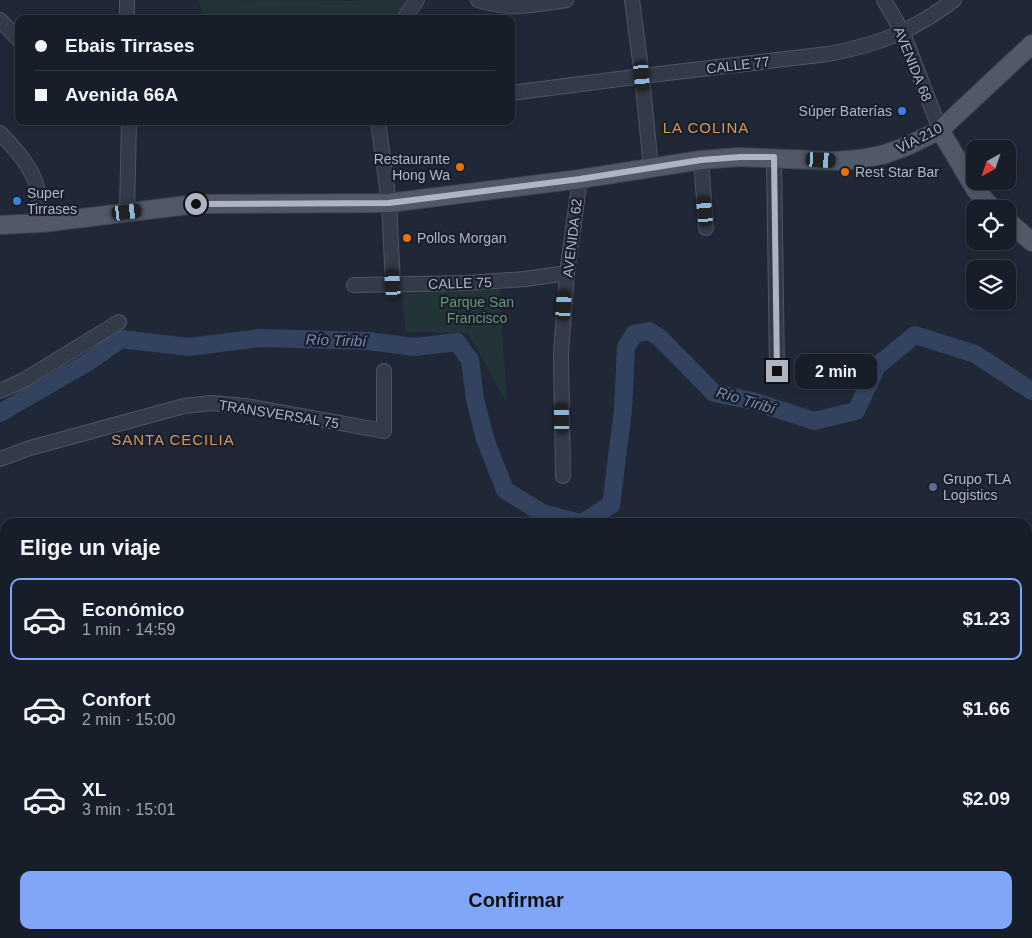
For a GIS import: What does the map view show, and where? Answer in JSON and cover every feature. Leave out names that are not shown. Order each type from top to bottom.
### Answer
[{"type":"main road","name":"VÍA 210","points":[[0,225],[42,224],[196,204],[389,203],[580,179],[701,160],[740,157],[837,161],[860,159],[882,155],[905,147],[940,130],[1032,44]]},
{"type":"main road","points":[[940,130],[975,189],[985,200]]},
{"type":"main road","points":[[1016,228],[1032,242]]},
{"type":"street","points":[[127,0],[128,15]]},
{"type":"street","points":[[407,15],[418,0]]},
{"type":"street","points":[[478,0],[505,7],[520,7],[566,0]]},
{"type":"street","points":[[632,0],[651,168]]},
{"type":"street","name":"AVENIDA 68","points":[[884,0],[903,33],[940,130]]},
{"type":"street","name":"CALLE 77","points":[[515,93],[858,49],[903,33],[954,0]]},
{"type":"street","points":[[0,20],[15,36]]},
{"type":"street","points":[[127,212],[129,125]]},
{"type":"street","points":[[379,125],[389,203],[393,284]]},
{"type":"street","points":[[0,133],[31,172],[36,184],[42,224]]},
{"type":"street","points":[[774,157],[777,371]]},
{"type":"street","points":[[701,160],[706,228]]},
{"type":"street","name":"AVENIDA 62","points":[[563,476],[561,354],[567,273],[580,179]]},
{"type":"street","name":"CALLE 75","points":[[354,285],[525,280],[567,273]]},
{"type":"street","points":[[0,391],[24,380],[119,322]]},
{"type":"street","name":"TRANSVERSAL 75","points":[[0,459],[38,446],[162,412],[203,403],[230,403],[384,432],[384,371]]},
{"type":"green space","points":[[198,0],[412,0],[403,15],[204,15]]},
{"type":"green space","name":"Parque San Francisco","points":[[499,287],[507,403],[468,333],[406,332],[401,290]]},
{"type":"waterway","name":"Río Tiribí","points":[[590,518],[611,505],[623,410],[626,347],[634,334],[649,331],[660,338],[714,393],[753,401],[814,421],[856,411],[877,366],[915,335],[975,354],[1032,391]]},
{"type":"waterway","name":"Río Tiribí","points":[[0,413],[88,362],[121,339],[189,347],[260,338],[368,341],[415,347],[457,342],[470,360],[475,399],[485,439],[505,490],[542,513],[561,518]]},
{"type":"place","name":"Súper Baterías","points":[[902,111]]},
{"type":"place","name":"Restaurante Hong Wa","points":[[460,167]]},
{"type":"place","name":"Rest Star Bar","points":[[845,172]]},
{"type":"place","name":"Super Tirrases","points":[[17,201]]},
{"type":"place","name":"Pollos Morgan","points":[[407,238]]},
{"type":"place","name":"Grupo TLA Logistics","points":[[933,487]]},
{"type":"district","name":"LA COLINA","points":[[706,127]]},
{"type":"district","name":"SANTA CECILIA","points":[[173,439]]},
{"type":"route","points":[[196,204],[389,203],[580,179],[701,160],[774,157],[777,371]]}]
